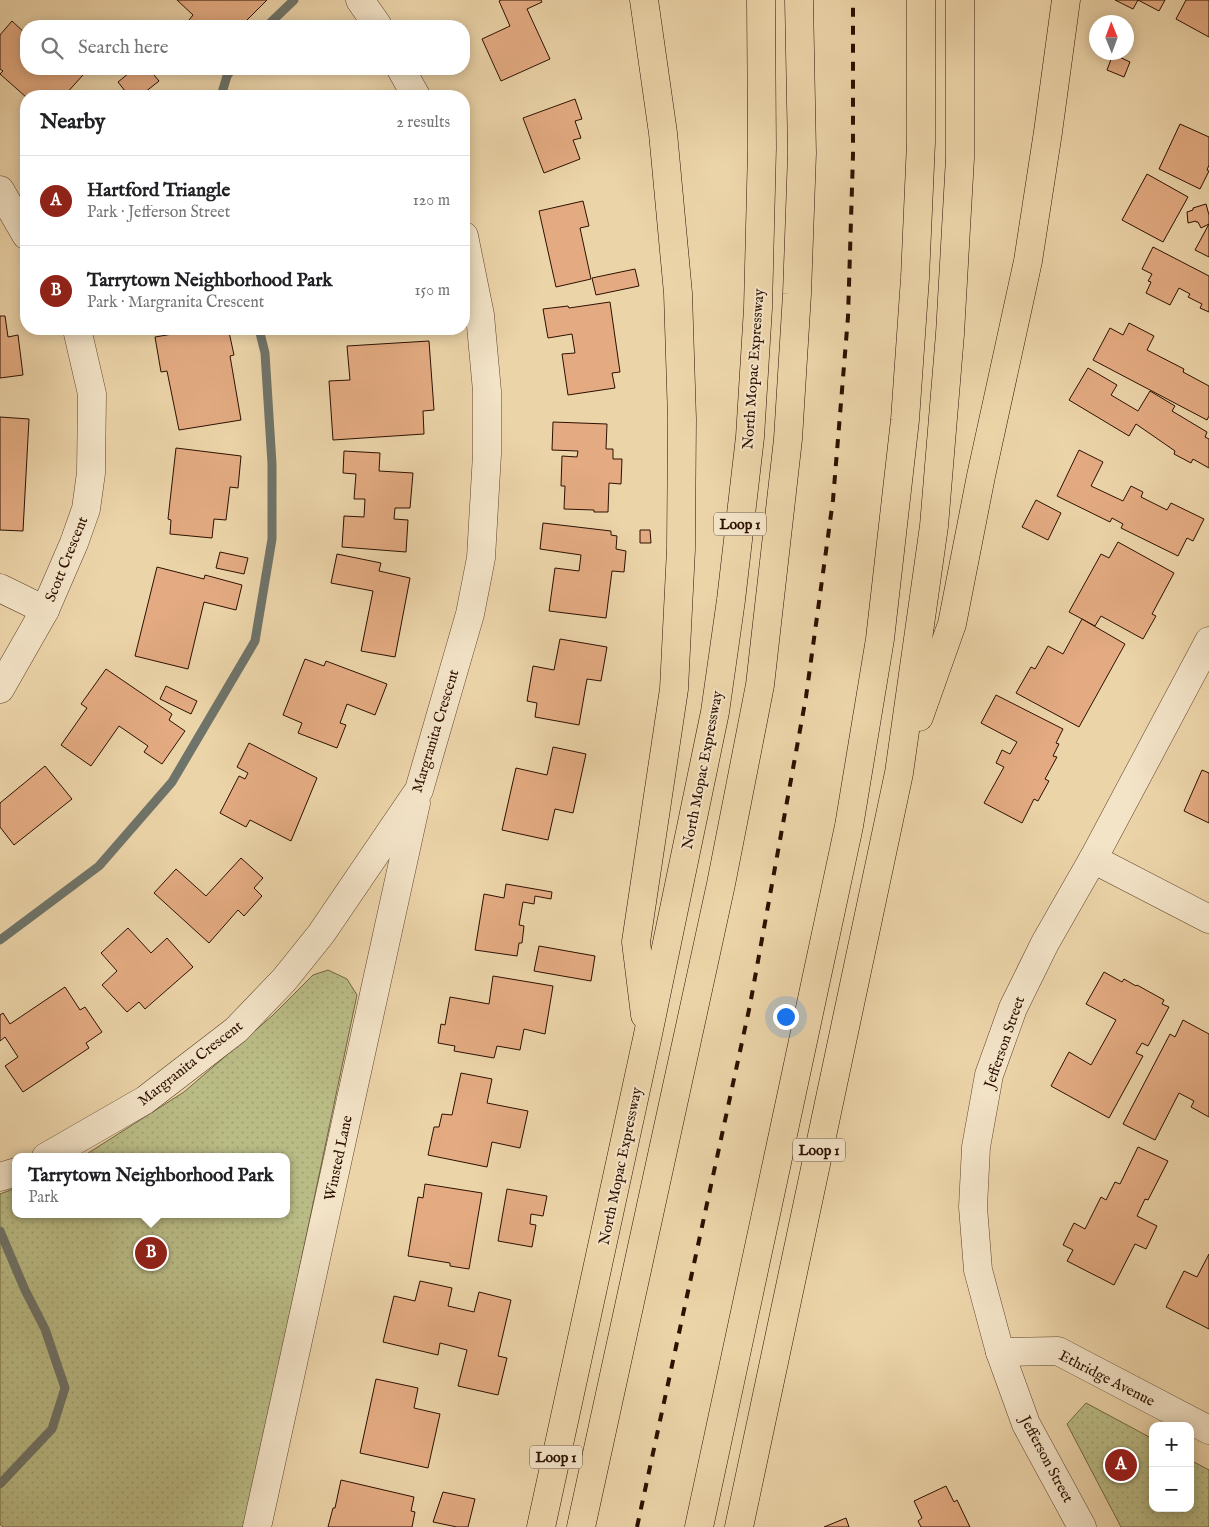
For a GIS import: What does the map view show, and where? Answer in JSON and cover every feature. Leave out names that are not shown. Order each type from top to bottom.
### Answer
[{"type":"highway","points":[[644,0],[663,133],[678,293],[682,419],[681,549],[674,689],[636,942],[647,1039]]},
{"type":"highway","name":"North Mopac Expressway","points":[[541,1527],[647,1039],[715,712],[731,600],[750,437],[760,248],[762,148],[761,0]]},
{"type":"highway","points":[[581,1527],[721,884],[760,685],[787,449],[791,391],[802,153],[800,0]]},
{"type":"highway","points":[[699,1527],[849,826],[880,640],[905,420],[915,278],[921,142],[921,0]]},
{"type":"highway","name":"Loop 1","points":[[739,1527],[900,773],[934,526],[950,334],[960,158],[960,0]]},
{"type":"highway","points":[[900,773],[952,624],[981,476],[1028,261],[1066,0]]},
{"type":"street","points":[[360,0],[374,20]]},
{"type":"street","points":[[404,75],[413,90]]},
{"type":"street","points":[[0,190],[20,225]]},
{"type":"street","name":"Margranita Crescent","points":[[53,1153],[145,1100],[236,1030],[284,980],[321,934],[419,790],[470,614],[480,558],[487,454],[487,391],[480,315],[470,266]]},
{"type":"street","name":"Scott Crescent","points":[[0,689],[45,610],[74,543],[86,509],[91,473],[92,394],[77,335]]},
{"type":"street","points":[[0,588],[45,610]]},
{"type":"street","name":"Jefferson Street","points":[[1082,1527],[1026,1424],[1000,1352],[978,1270],[973,1207],[976,1147],[989,1075],[1013,1008],[1045,943],[1093,859],[1209,641]]},
{"type":"street","name":"Winsted Lane","points":[[257,1527],[419,790]]},
{"type":"street","points":[[1093,859],[1209,919]]},
{"type":"street","points":[[0,1177],[12,1173]]},
{"type":"street","name":"Ethridge Avenue","points":[[1000,1352],[1058,1351],[1209,1430]]},
{"type":"green space","points":[[328,970],[347,979],[357,995],[245,1527],[3,1527],[0,1524],[0,1194],[12,1190],[12,1218],[290,1218],[290,1153],[88,1153],[184,1092],[272,1016],[313,975]]},
{"type":"green space","points":[[1086,1403],[1149,1437],[1149,1512],[1194,1512],[1194,1462],[1209,1470],[1209,1527],[1121,1527],[1067,1424]]},
{"type":"building","points":[[177,0],[267,0],[247,20],[189,20],[193,15]]},
{"type":"building","points":[[541,0],[542,2],[527,9],[550,59],[501,81],[482,39],[510,26],[499,1]]},
{"type":"building","points":[[1115,0],[1138,0],[1133,9]]},
{"type":"building","points":[[1138,0],[1165,0],[1159,11]]},
{"type":"building","points":[[1186,0],[1209,0],[1209,37],[1176,19]]},
{"type":"building","points":[[12,21],[20,28],[20,75],[83,75],[69,90],[20,90],[20,92],[0,74],[3,71],[0,69],[0,35]]},
{"type":"building","points":[[1111,60],[1126,60],[1130,62],[1124,77],[1107,70]]},
{"type":"building","points":[[127,75],[154,75],[159,81],[148,90],[124,90],[118,82]]},
{"type":"building","points":[[575,99],[582,119],[575,121],[581,138],[573,140],[580,159],[544,173],[523,118]]},
{"type":"building","points":[[1180,124],[1209,137],[1209,165],[1207,170],[1209,171],[1200,189],[1159,169]]},
{"type":"building","points":[[1147,174],[1188,197],[1163,242],[1122,220]]},
{"type":"building","points":[[583,201],[589,226],[580,228],[591,279],[556,287],[539,211]]},
{"type":"building","points":[[1206,204],[1209,224],[1201,228],[1196,221],[1188,223],[1187,212]]},
{"type":"building","points":[[1209,224],[1209,257],[1195,250]]},
{"type":"building","points":[[1153,247],[1209,276],[1209,312],[1200,308],[1202,304],[1188,297],[1190,294],[1179,288],[1170,305],[1146,293],[1151,282],[1148,281],[1152,274],[1142,269]]},
{"type":"building","points":[[635,269],[639,286],[596,295],[592,278]]},
{"type":"building","points":[[610,302],[620,372],[612,373],[615,388],[568,395],[562,354],[575,353],[572,334],[548,338],[543,309],[568,306],[569,308]]},
{"type":"building","points":[[0,316],[5,316],[8,337],[18,335],[23,375],[0,378]]},
{"type":"building","points":[[1129,323],[1154,336],[1147,350],[1184,369],[1183,372],[1209,386],[1209,416],[1207,420],[1093,360],[1110,328],[1123,335]]},
{"type":"building","points":[[167,335],[230,335],[234,355],[230,356],[241,420],[179,430],[167,371],[161,372],[155,337]]},
{"type":"building","points":[[429,341],[434,410],[423,411],[424,434],[333,440],[329,381],[350,380],[347,346]]},
{"type":"building","points":[[1088,368],[1117,385],[1111,395],[1138,411],[1150,391],[1175,406],[1172,411],[1207,432],[1205,437],[1209,439],[1209,468],[1193,459],[1191,463],[1174,454],[1175,451],[1136,424],[1129,436],[1069,400]]},
{"type":"building","points":[[0,417],[29,419],[23,531],[0,530]]},
{"type":"building","points":[[553,422],[607,424],[606,449],[613,449],[613,459],[622,459],[621,484],[609,483],[608,512],[564,509],[565,486],[561,486],[562,456],[577,457],[578,451],[552,450]]},
{"type":"building","points":[[176,448],[241,456],[238,488],[230,487],[226,520],[214,519],[212,538],[170,534],[171,520],[168,519]]},
{"type":"building","points":[[1079,450],[1103,462],[1091,486],[1123,501],[1131,486],[1143,492],[1141,497],[1167,510],[1171,503],[1204,519],[1193,541],[1187,538],[1178,556],[1121,528],[1123,524],[1112,518],[1110,522],[1057,496]]},
{"type":"building","points":[[344,451],[380,453],[379,471],[413,473],[410,508],[395,508],[394,519],[408,520],[406,552],[342,547],[344,516],[364,517],[365,499],[354,499],[356,474],[343,473]]},
{"type":"building","points":[[1036,500],[1061,513],[1048,540],[1022,527]]},
{"type":"building","points":[[543,523],[611,531],[611,535],[617,536],[616,549],[626,551],[624,572],[612,571],[606,618],[549,611],[555,568],[579,571],[581,555],[540,549]]},
{"type":"building","points":[[640,530],[650,530],[651,543],[640,543]]},
{"type":"building","points":[[1118,542],[1174,573],[1152,614],[1156,616],[1143,639],[1101,616],[1095,626],[1069,612],[1101,554],[1109,558]]},
{"type":"building","points":[[220,552],[248,558],[244,574],[216,568]]},
{"type":"building","points":[[337,554],[381,563],[379,571],[410,578],[395,657],[361,651],[373,591],[331,583]]},
{"type":"building","points":[[157,567],[204,579],[205,575],[242,585],[236,610],[204,602],[188,669],[135,656]]},
{"type":"building","points":[[1082,619],[1125,644],[1079,727],[1016,693],[1031,667],[1035,669],[1048,646],[1063,654]]},
{"type":"building","points":[[560,639],[607,647],[601,681],[587,679],[579,725],[535,717],[537,703],[527,701],[533,666],[554,670]]},
{"type":"building","points":[[305,659],[324,666],[326,661],[387,684],[375,715],[347,704],[340,723],[346,725],[337,748],[298,733],[302,723],[283,715]]},
{"type":"building","points":[[106,669],[172,714],[169,720],[185,731],[162,764],[144,752],[148,746],[119,726],[91,766],[61,745],[87,708],[81,704]]},
{"type":"building","points":[[166,686],[197,701],[191,714],[160,699]]},
{"type":"building","points":[[996,695],[1063,729],[1056,743],[1059,744],[1053,756],[1057,757],[1045,779],[1049,781],[1038,801],[1034,799],[1022,823],[984,803],[1004,767],[996,763],[1002,750],[1010,754],[1017,742],[981,723]]},
{"type":"building","points":[[249,743],[317,778],[291,841],[250,820],[246,827],[220,813],[239,776],[245,779],[248,773],[237,767]]},
{"type":"building","points":[[553,747],[586,754],[573,813],[555,809],[548,840],[502,830],[516,768],[547,775]]},
{"type":"building","points":[[45,766],[72,799],[14,845],[0,827],[0,803]]},
{"type":"building","points":[[1202,770],[1209,773],[1209,823],[1184,811]]},
{"type":"building","points":[[241,858],[263,878],[254,888],[262,896],[244,916],[238,910],[209,943],[154,893],[176,869],[206,896]]},
{"type":"building","points":[[506,884],[552,892],[551,899],[535,896],[534,904],[523,902],[519,925],[524,926],[522,943],[519,943],[517,956],[475,950],[484,894],[504,898]]},
{"type":"building","points":[[128,928],[151,953],[167,938],[193,967],[145,1009],[139,1002],[127,1012],[102,985],[117,971],[101,953]]},
{"type":"building","points":[[539,946],[595,956],[591,981],[534,971]]},
{"type":"building","points":[[1104,972],[1122,982],[1124,979],[1137,985],[1164,1000],[1162,1004],[1169,1007],[1148,1046],[1142,1043],[1136,1053],[1143,1056],[1109,1118],[1051,1086],[1069,1052],[1091,1065],[1116,1020],[1086,1004]]},
{"type":"building","points":[[493,976],[553,986],[545,1034],[524,1029],[520,1050],[497,1046],[494,1058],[454,1051],[455,1046],[438,1043],[441,1024],[445,1025],[450,997],[489,1004]]},
{"type":"building","points":[[65,987],[80,1010],[85,1007],[102,1032],[86,1043],[89,1048],[23,1092],[5,1066],[18,1057],[5,1037],[0,1041],[0,1015],[3,1013],[10,1024]]},
{"type":"building","points":[[1183,1020],[1209,1034],[1209,1117],[1191,1107],[1194,1101],[1179,1093],[1155,1140],[1123,1124],[1170,1034],[1175,1037]]},
{"type":"building","points":[[461,1073],[492,1079],[487,1103],[528,1111],[520,1148],[492,1142],[487,1167],[428,1155],[434,1127],[439,1127],[442,1114],[452,1115]]},
{"type":"building","points":[[1138,1147],[1168,1161],[1148,1200],[1145,1199],[1137,1216],[1157,1226],[1146,1249],[1135,1244],[1114,1285],[1067,1261],[1073,1250],[1063,1245],[1074,1223],[1085,1229],[1101,1197],[1106,1200],[1115,1182],[1120,1184]]},
{"type":"building","points":[[425,1184],[482,1193],[469,1269],[450,1266],[450,1263],[408,1256],[418,1197],[423,1198]]},
{"type":"building","points":[[507,1189],[547,1196],[543,1216],[531,1214],[530,1224],[536,1225],[532,1247],[498,1241]]},
{"type":"building","points":[[1209,1254],[1209,1329],[1166,1307],[1184,1271],[1197,1277]]},
{"type":"building","points":[[420,1281],[452,1288],[448,1306],[474,1312],[479,1292],[511,1300],[498,1356],[507,1358],[498,1395],[458,1386],[467,1350],[440,1343],[438,1355],[383,1342],[394,1296],[415,1301]]},
{"type":"building","points":[[376,1379],[418,1388],[414,1408],[440,1414],[428,1468],[360,1453]]},
{"type":"building","points":[[341,1480],[414,1497],[411,1511],[415,1512],[412,1527],[328,1527],[333,1508],[335,1508]]},
{"type":"building","points":[[946,1486],[954,1502],[957,1500],[970,1527],[921,1527],[918,1521],[922,1518],[914,1501]]},
{"type":"building","points":[[443,1492],[475,1499],[468,1527],[457,1527],[433,1522]]},
{"type":"building","points":[[846,1518],[849,1527],[824,1527]]},
{"type":"waterway","points":[[273,20],[294,0]]},
{"type":"waterway","points":[[223,90],[228,75]]},
{"type":"waterway","points":[[0,940],[99,866],[172,782],[255,641],[272,539],[272,464],[265,353],[260,335]]},
{"type":"waterway","points":[[0,1231],[25,1290],[45,1329],[65,1388],[52,1429],[0,1484]]},
{"type":"railway","points":[[637,1527],[750,1005],[806,697],[833,500],[848,317],[853,155],[853,0]]},
{"type":"place","name":"Tarrytown Neighborhood Park","points":[[151,1253]]},
{"type":"place","name":"Hartford Triangle","points":[[1121,1465]]}]
